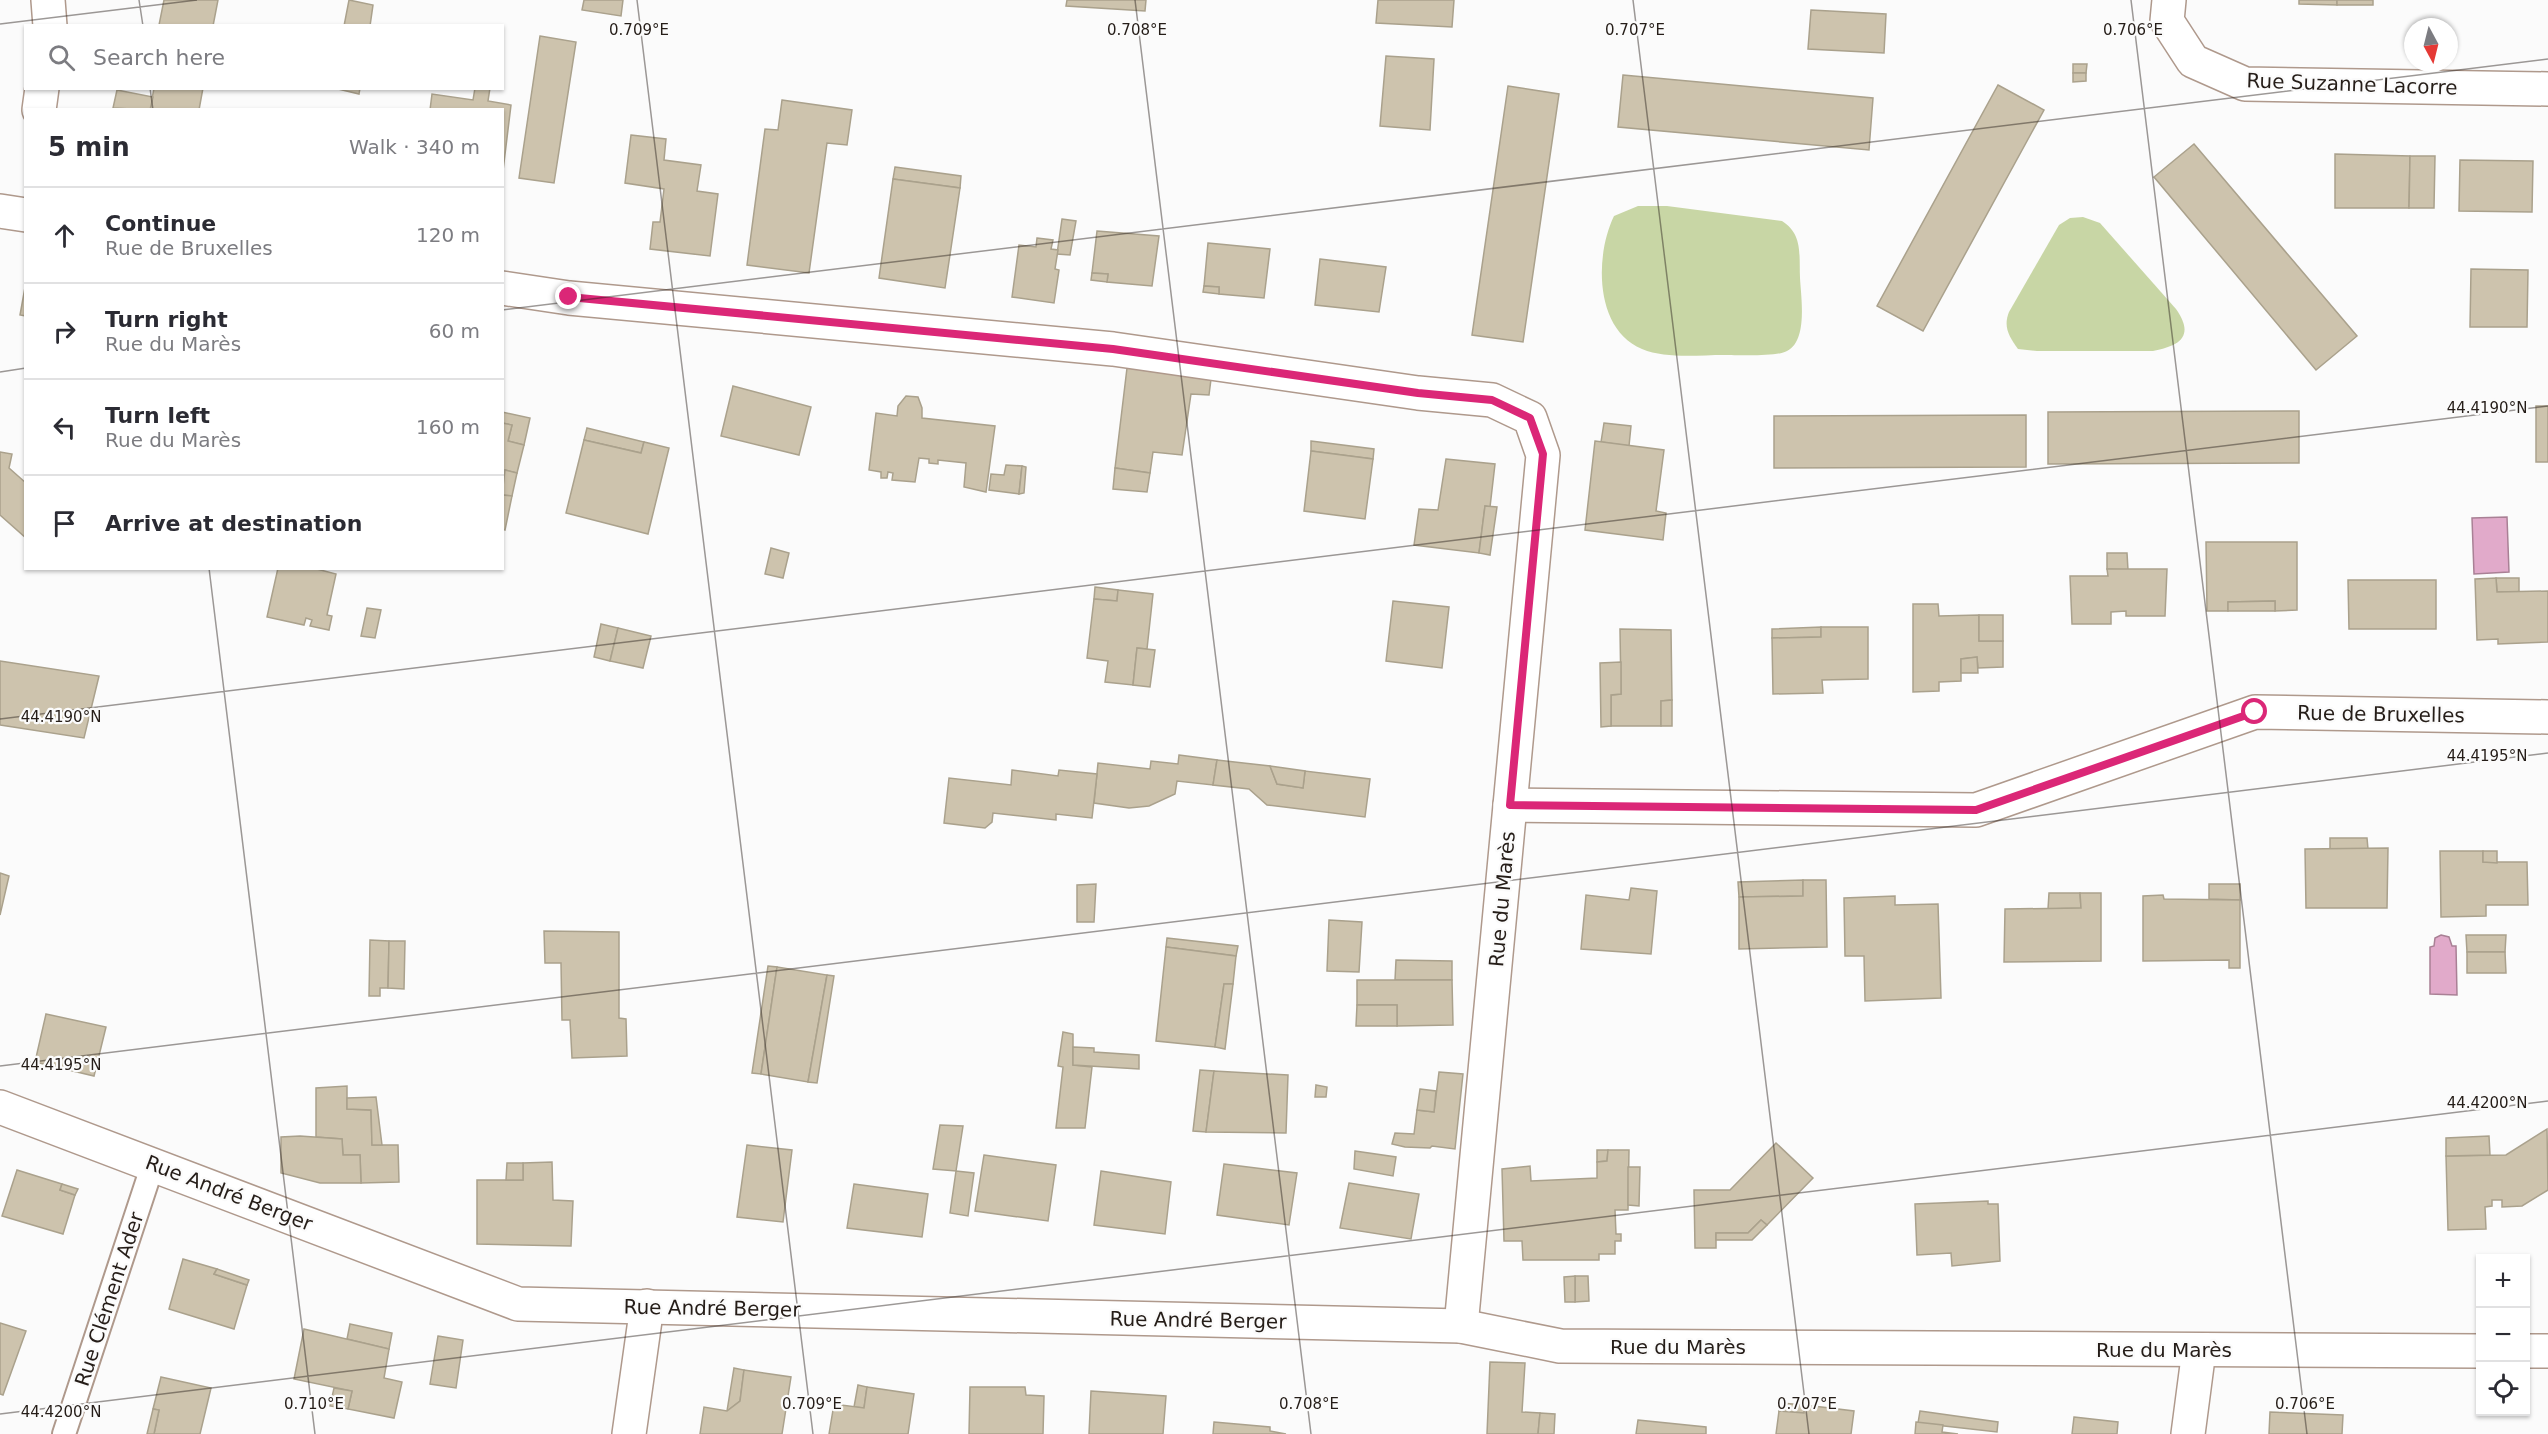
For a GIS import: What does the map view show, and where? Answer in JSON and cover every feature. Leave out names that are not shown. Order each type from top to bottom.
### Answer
[{"type":"street","points":[[48,0],[50,24]]},
{"type":"street","name":"Rue Suzanne Lacorre","points":[[2169,0],[2168,21],[2193,61],[2245,84],[2548,88]]},
{"type":"street","points":[[39,108],[42,90]]},
{"type":"street","name":"Rue du Marès","points":[[504,288],[581,299],[1113,349],[1418,393],[1492,400],[1530,418],[1543,454],[1461,1326],[1560,1346],[2476,1351]]},
{"type":"street","name":"Rue de Bruxelles","points":[[1510,805],[1976,810],[2255,712],[2548,717]]},
{"type":"street","name":"Rue André Berger","points":[[0,1107],[518,1304],[1461,1326]]},
{"type":"street","points":[[629,1434],[647,1306]]},
{"type":"street","points":[[2188,1434],[2199,1350]]},
{"type":"street","points":[[2530,1351],[2548,1351]]},
{"type":"lane","name":"Rue Clément Ader","points":[[64,1434],[153,1164]]},
{"type":"green space","points":[[1638,206],[1667,206],[1782,221],[1789,226],[1797,239],[1802,307],[1801,329],[1794,346],[1787,351],[1775,354],[1682,356],[1651,352],[1626,339],[1615,325],[1607,308],[1602,270],[1608,232],[1614,216]]},
{"type":"green space","points":[[2083,217],[2100,223],[2176,309],[2184,326],[2182,338],[2177,343],[2153,351],[2018,349],[2008,331],[2009,312],[2059,225],[2070,218]]},
{"type":"shaded area","points":[[2507,517],[2509,572],[2474,574],[2472,518]]},
{"type":"shaded area","points":[[2441,935],[2449,937],[2452,946],[2456,946],[2457,995],[2430,994],[2430,947],[2434,946],[2435,938]]},
{"type":"building","points":[[164,0],[218,0],[213,24],[159,24]]},
{"type":"building","points":[[349,0],[373,5],[370,24],[344,24]]},
{"type":"building","points":[[584,0],[623,0],[621,16],[582,10]]},
{"type":"building","points":[[1067,0],[1146,0],[1145,11],[1066,6]]},
{"type":"building","points":[[1378,0],[1454,0],[1452,27],[1376,23]]},
{"type":"building","points":[[2299,0],[2337,0],[2337,5],[2299,4]]},
{"type":"building","points":[[2337,0],[2373,0],[2373,5],[2337,5]]},
{"type":"building","points":[[1811,10],[1886,14],[1884,53],[1808,49]]},
{"type":"building","points":[[540,36],[576,42],[554,183],[519,178]]},
{"type":"building","points":[[1386,56],[1434,59],[1430,130],[1380,126]]},
{"type":"building","points":[[2073,64],[2087,64],[2086,73],[2073,73]]},
{"type":"building","points":[[2073,73],[2086,73],[2086,81],[2073,82]]},
{"type":"building","points":[[1623,75],[1873,98],[1869,150],[1618,127]]},
{"type":"building","points":[[1998,85],[2044,110],[1923,331],[1877,306]]},
{"type":"building","points":[[1508,86],[1559,94],[1523,342],[1472,335]]},
{"type":"building","points":[[117,90],[153,97],[150,108],[113,108]]},
{"type":"building","points":[[154,90],[203,90],[199,108],[150,108]]},
{"type":"building","points":[[342,90],[360,90],[359,94]]},
{"type":"building","points":[[475,90],[490,90],[488,101],[511,105],[504,163],[504,108],[430,108],[432,94],[473,100]]},
{"type":"building","points":[[782,100],[852,110],[847,145],[827,143],[809,273],[747,265],[765,129],[778,130]]},
{"type":"building","points":[[631,135],[666,139],[664,160],[701,165],[697,191],[718,194],[710,256],[650,249],[653,222],[660,222],[664,189],[625,183]]},
{"type":"building","points":[[2194,144],[2357,336],[2316,370],[2154,177]]},
{"type":"building","points":[[2335,154],[2410,156],[2409,208],[2335,208]]},
{"type":"building","points":[[2410,156],[2435,156],[2434,208],[2409,208]]},
{"type":"building","points":[[2460,160],[2533,161],[2532,212],[2459,211]]},
{"type":"building","points":[[895,167],[961,176],[960,188],[893,179]]},
{"type":"building","points":[[893,179],[960,188],[945,288],[879,278]]},
{"type":"building","points":[[1062,219],[1076,221],[1070,255],[1057,254]]},
{"type":"building","points":[[1097,231],[1159,236],[1152,286],[1107,282],[1108,274],[1092,273]]},
{"type":"building","points":[[1037,238],[1053,240],[1051,249],[1058,250],[1055,269],[1059,270],[1054,303],[1012,297],[1019,245],[1036,247]]},
{"type":"building","points":[[1208,243],[1270,249],[1264,298],[1219,294],[1219,287],[1204,286]]},
{"type":"building","points":[[1320,259],[1386,267],[1379,312],[1315,305]]},
{"type":"building","points":[[2471,269],[2528,270],[2527,327],[2470,327]]},
{"type":"building","points":[[1092,273],[1108,274],[1107,282],[1091,280]]},
{"type":"building","points":[[1204,286],[1219,287],[1219,294],[1203,292]]},
{"type":"building","points":[[24,293],[24,316],[20,315]]},
{"type":"building","points":[[1127,368],[1211,379],[1209,395],[1191,394],[1182,455],[1153,452],[1150,473],[1115,468]]},
{"type":"building","points":[[733,386],[811,407],[799,455],[721,436]]},
{"type":"building","points":[[906,396],[918,397],[922,408],[922,418],[995,426],[986,492],[964,487],[966,463],[938,460],[938,464],[929,463],[929,459],[919,458],[915,482],[892,480],[893,473],[888,472],[887,478],[881,478],[881,472],[869,470],[876,413],[897,416],[898,406]]},
{"type":"building","points":[[2536,406],[2548,406],[2548,462],[2536,462]]},
{"type":"building","points":[[2299,411],[2299,463],[2048,464],[2048,412]]},
{"type":"building","points":[[504,412],[530,418],[524,445],[508,441],[512,425],[504,423]]},
{"type":"building","points":[[2026,415],[2026,467],[1774,468],[1774,416]]},
{"type":"building","points":[[504,423],[512,425],[508,441],[524,445],[517,473],[505,470],[504,474]]},
{"type":"building","points":[[1604,423],[1631,426],[1629,446],[1601,442]]},
{"type":"building","points":[[587,428],[644,442],[641,453],[584,440]]},
{"type":"building","points":[[584,440],[641,453],[644,442],[669,448],[648,534],[566,513]]},
{"type":"building","points":[[1311,441],[1374,449],[1373,459],[1311,451]]},
{"type":"building","points":[[1595,441],[1664,450],[1656,511],[1666,513],[1663,540],[1585,530]]},
{"type":"building","points":[[1311,451],[1373,459],[1365,519],[1304,511]]},
{"type":"building","points":[[0,452],[12,454],[9,468],[24,481],[24,536],[0,515]]},
{"type":"building","points":[[1446,459],[1495,464],[1490,507],[1485,506],[1479,553],[1414,545],[1419,509],[1438,510]]},
{"type":"building","points":[[1006,465],[1022,466],[1019,494],[989,490],[991,474],[1004,475]]},
{"type":"building","points":[[1022,466],[1026,467],[1024,493],[1019,494]]},
{"type":"building","points":[[1115,468],[1150,473],[1147,492],[1113,489]]},
{"type":"building","points":[[505,470],[517,473],[512,496],[504,495]]},
{"type":"building","points":[[504,495],[512,496],[504,530]]},
{"type":"building","points":[[1485,506],[1497,507],[1490,555],[1479,553]]},
{"type":"building","points":[[2206,542],[2297,542],[2297,610],[2275,611],[2275,601],[2228,602],[2228,611],[2207,611]]},
{"type":"building","points":[[771,548],[789,553],[783,578],[765,574]]},
{"type":"building","points":[[2107,553],[2127,553],[2128,570],[2107,569]]},
{"type":"building","points":[[2107,569],[2167,569],[2165,616],[2126,616],[2126,611],[2111,612],[2111,624],[2072,624],[2070,576],[2108,576]]},
{"type":"building","points":[[278,570],[321,570],[336,574],[327,615],[332,616],[329,630],[310,626],[312,620],[306,618],[304,625],[267,617]]},
{"type":"building","points":[[2496,578],[2519,578],[2519,592],[2497,592]]},
{"type":"building","points":[[2496,578],[2497,592],[2548,591],[2548,642],[2498,644],[2498,639],[2477,640],[2475,579]]},
{"type":"building","points":[[2348,580],[2436,580],[2436,629],[2349,629]]},
{"type":"building","points":[[1095,587],[1118,590],[1117,601],[1094,599]]},
{"type":"building","points":[[1118,590],[1153,594],[1147,649],[1137,648],[1133,685],[1105,682],[1108,661],[1087,658],[1094,599],[1117,601]]},
{"type":"building","points":[[1393,601],[1449,607],[1442,668],[1386,661]]},
{"type":"building","points":[[2275,601],[2275,611],[2228,611],[2228,602]]},
{"type":"building","points":[[1913,604],[1938,604],[1939,616],[1979,615],[1979,641],[2003,641],[2003,667],[1978,668],[1977,657],[1961,659],[1961,681],[1939,682],[1939,691],[1913,692]]},
{"type":"building","points":[[367,608],[381,610],[375,638],[361,636]]},
{"type":"building","points":[[1979,615],[2003,615],[2003,641],[1979,641]]},
{"type":"building","points":[[601,624],[618,628],[610,661],[594,657]]},
{"type":"building","points":[[1821,627],[1821,637],[1772,638],[1772,629]]},
{"type":"building","points":[[1821,627],[1868,627],[1868,679],[1822,680],[1823,693],[1773,694],[1772,638],[1821,637]]},
{"type":"building","points":[[618,628],[651,636],[643,668],[610,661]]},
{"type":"building","points":[[1620,629],[1671,630],[1672,700],[1661,701],[1661,726],[1611,726],[1611,695],[1621,694]]},
{"type":"building","points":[[1137,648],[1155,650],[1150,687],[1133,685]]},
{"type":"building","points":[[1977,657],[1978,673],[1961,673],[1961,659]]},
{"type":"building","points":[[0,661],[99,676],[84,738],[0,725]]},
{"type":"building","points":[[1621,662],[1621,694],[1611,695],[1611,726],[1601,727],[1600,663]]},
{"type":"building","points":[[1672,700],[1672,726],[1661,726],[1661,701]]},
{"type":"building","points":[[1179,755],[1217,760],[1213,785],[1177,781],[1175,794],[1149,806],[1129,808],[1094,803],[1098,763],[1150,769],[1151,761],[1178,764]]},
{"type":"building","points":[[1217,760],[1270,766],[1277,784],[1303,788],[1305,771],[1370,779],[1365,817],[1267,805],[1249,789],[1213,785]]},
{"type":"building","points":[[1270,766],[1305,771],[1303,788],[1277,784]]},
{"type":"building","points":[[1012,770],[1058,776],[1059,770],[1097,774],[1092,818],[1056,814],[1056,820],[993,813],[992,822],[985,828],[944,823],[949,778],[1011,785]]},
{"type":"building","points":[[2330,838],[2367,838],[2368,849],[2330,849]]},
{"type":"building","points":[[2388,848],[2387,908],[2306,908],[2305,849]]},
{"type":"building","points":[[2440,851],[2483,851],[2483,862],[2527,862],[2528,905],[2486,905],[2486,916],[2441,917]]},
{"type":"building","points":[[2483,851],[2497,851],[2497,863],[2483,862]]},
{"type":"building","points":[[0,873],[9,876],[0,915]]},
{"type":"building","points":[[1803,880],[1803,896],[1739,897],[1738,882]]},
{"type":"building","points":[[1803,880],[1826,880],[1827,947],[1739,949],[1739,897],[1803,896]]},
{"type":"building","points":[[1096,884],[1094,922],[1077,922],[1077,885]]},
{"type":"building","points":[[2209,884],[2240,884],[2240,900],[2209,899]]},
{"type":"building","points":[[1631,888],[1657,891],[1651,954],[1581,949],[1586,895],[1629,900]]},
{"type":"building","points":[[2049,893],[2080,893],[2081,908],[2048,909]]},
{"type":"building","points":[[2080,893],[2101,893],[2101,961],[2004,962],[2005,909],[2081,908]]},
{"type":"building","points":[[2163,895],[2164,899],[2240,900],[2240,968],[2229,968],[2229,960],[2143,961],[2143,896]]},
{"type":"building","points":[[1895,896],[1895,905],[1938,904],[1941,998],[1865,1001],[1864,956],[1845,956],[1844,898]]},
{"type":"building","points":[[1329,920],[1362,922],[1359,972],[1327,971]]},
{"type":"building","points":[[544,931],[619,932],[619,1018],[626,1019],[627,1056],[572,1058],[570,1020],[562,1020],[561,963],[545,963]]},
{"type":"building","points":[[2466,935],[2506,935],[2505,952],[2467,952]]},
{"type":"building","points":[[1167,938],[1238,946],[1236,956],[1166,947]]},
{"type":"building","points":[[370,940],[389,941],[388,988],[380,988],[380,996],[369,996]]},
{"type":"building","points":[[389,941],[405,941],[404,989],[388,988]]},
{"type":"building","points":[[1166,947],[1236,956],[1233,984],[1224,984],[1215,1047],[1156,1041]]},
{"type":"building","points":[[2467,952],[2505,952],[2506,973],[2467,973]]},
{"type":"building","points":[[1396,960],[1452,961],[1452,980],[1395,980]]},
{"type":"building","points":[[768,966],[777,967],[761,1074],[752,1073]]},
{"type":"building","points":[[777,967],[827,975],[808,1082],[761,1074]]},
{"type":"building","points":[[827,975],[834,976],[817,1083],[808,1082]]},
{"type":"building","points":[[1357,980],[1452,980],[1453,1025],[1397,1026],[1397,1005],[1357,1005]]},
{"type":"building","points":[[1224,984],[1233,984],[1225,1049],[1215,1047]]},
{"type":"building","points":[[1357,1005],[1397,1005],[1397,1026],[1356,1026]]},
{"type":"building","points":[[46,1014],[106,1027],[94,1076],[35,1062]]},
{"type":"building","points":[[1063,1032],[1073,1034],[1073,1065],[1092,1067],[1085,1128],[1056,1128],[1063,1067],[1058,1066]]},
{"type":"building","points":[[1073,1047],[1094,1048],[1094,1052],[1139,1055],[1139,1069],[1073,1065]]},
{"type":"building","points":[[1200,1070],[1214,1071],[1206,1132],[1193,1131]]},
{"type":"building","points":[[1214,1071],[1288,1075],[1286,1133],[1206,1132]]},
{"type":"building","points":[[1439,1072],[1463,1074],[1455,1149],[1432,1146],[1430,1148],[1405,1147],[1392,1144],[1395,1133],[1414,1134],[1417,1110],[1434,1112]]},
{"type":"building","points":[[1316,1085],[1327,1087],[1326,1097],[1315,1097]]},
{"type":"building","points":[[347,1086],[347,1109],[371,1110],[372,1145],[398,1145],[399,1182],[361,1183],[360,1155],[343,1155],[342,1139],[316,1137],[316,1088]]},
{"type":"building","points":[[1420,1089],[1436,1091],[1434,1112],[1417,1110]]},
{"type":"building","points":[[376,1097],[382,1145],[372,1145],[371,1110],[347,1109],[347,1098]]},
{"type":"building","points":[[940,1125],[963,1126],[956,1171],[933,1169]]},
{"type":"building","points":[[2547,1129],[2548,1190],[2522,1206],[2502,1207],[2502,1200],[2492,1200],[2492,1206],[2485,1207],[2486,1229],[2448,1230],[2446,1156],[2506,1155]]},
{"type":"building","points":[[2489,1136],[2490,1155],[2446,1156],[2446,1138]]},
{"type":"building","points":[[281,1137],[342,1139],[343,1155],[360,1155],[361,1183],[320,1183],[281,1173]]},
{"type":"building","points":[[1776,1143],[1813,1178],[1767,1225],[1761,1220],[1748,1233],[1716,1233],[1716,1248],[1695,1248],[1694,1190],[1730,1190]]},
{"type":"building","points":[[747,1145],[792,1150],[783,1222],[737,1217]]},
{"type":"building","points":[[1597,1150],[1608,1150],[1607,1161],[1597,1162]]},
{"type":"building","points":[[1608,1150],[1629,1150],[1628,1210],[1615,1210],[1616,1234],[1621,1234],[1621,1241],[1615,1241],[1615,1254],[1599,1254],[1599,1260],[1523,1260],[1522,1241],[1504,1241],[1502,1169],[1530,1166],[1531,1181],[1597,1178],[1597,1162],[1607,1161]]},
{"type":"building","points":[[1355,1151],[1396,1157],[1393,1176],[1354,1169]]},
{"type":"building","points":[[984,1155],[1056,1165],[1048,1221],[975,1211]]},
{"type":"building","points":[[552,1162],[553,1200],[573,1201],[571,1246],[477,1244],[477,1180],[523,1180],[523,1163]]},
{"type":"building","points":[[507,1163],[523,1163],[523,1180],[506,1180]]},
{"type":"building","points":[[1224,1164],[1297,1173],[1289,1225],[1217,1215]]},
{"type":"building","points":[[1628,1167],[1640,1167],[1639,1206],[1628,1205]]},
{"type":"building","points":[[17,1170],[62,1184],[60,1190],[75,1195],[63,1234],[2,1216]]},
{"type":"building","points":[[956,1171],[974,1173],[968,1216],[950,1213]]},
{"type":"building","points":[[1101,1171],[1171,1182],[1165,1234],[1094,1225]]},
{"type":"building","points":[[1349,1183],[1419,1194],[1411,1239],[1340,1228]]},
{"type":"building","points":[[62,1184],[78,1189],[75,1195],[60,1190]]},
{"type":"building","points":[[854,1184],[928,1194],[922,1237],[847,1228]]},
{"type":"building","points":[[1988,1201],[1988,1204],[1998,1204],[2000,1261],[1952,1266],[1951,1253],[1917,1255],[1915,1204]]},
{"type":"building","points":[[1761,1220],[1767,1225],[1752,1240],[1716,1240],[1716,1233],[1748,1233]]},
{"type":"building","points":[[183,1259],[217,1269],[214,1274],[247,1285],[234,1329],[169,1309]]},
{"type":"building","points":[[217,1269],[249,1280],[247,1285],[214,1274]]},
{"type":"building","points":[[1575,1276],[1588,1276],[1589,1301],[1575,1302]]},
{"type":"building","points":[[1575,1276],[1575,1302],[1565,1302],[1564,1277]]},
{"type":"building","points":[[0,1323],[26,1331],[3,1395],[0,1394]]},
{"type":"building","points":[[350,1324],[392,1333],[389,1349],[347,1339]]},
{"type":"building","points":[[304,1329],[389,1349],[384,1378],[402,1382],[394,1418],[348,1409],[352,1391],[294,1379]]},
{"type":"building","points":[[438,1336],[463,1340],[456,1388],[430,1384]]},
{"type":"building","points":[[1490,1362],[1525,1363],[1522,1412],[1540,1413],[1538,1434],[1487,1434]]},
{"type":"building","points":[[734,1368],[744,1370],[740,1401],[727,1411]]},
{"type":"building","points":[[744,1370],[791,1377],[782,1434],[700,1434],[704,1407],[727,1411],[740,1401]]},
{"type":"building","points":[[161,1377],[211,1388],[200,1434],[154,1434],[159,1410],[153,1409]]},
{"type":"building","points":[[858,1385],[867,1387],[864,1408],[854,1407]]},
{"type":"building","points":[[867,1387],[914,1394],[908,1434],[829,1434],[834,1404],[864,1408]]},
{"type":"building","points":[[970,1387],[1025,1387],[1026,1395],[1044,1396],[1043,1434],[969,1434]]},
{"type":"building","points":[[334,1388],[352,1391],[348,1409],[330,1406]]},
{"type":"building","points":[[1091,1391],[1166,1396],[1163,1434],[1089,1434]]},
{"type":"building","points":[[1780,1403],[1805,1405],[1804,1413],[1779,1411]]},
{"type":"building","points":[[1805,1405],[1854,1411],[1851,1434],[1776,1434],[1779,1411],[1804,1413]]},
{"type":"building","points":[[153,1409],[159,1410],[154,1434],[147,1434]]},
{"type":"building","points":[[1920,1411],[1998,1422],[1997,1432],[1918,1423]]},
{"type":"building","points":[[2270,1412],[2343,1415],[2342,1434],[2269,1434]]},
{"type":"building","points":[[1540,1413],[1555,1414],[1554,1434],[1538,1434]]},
{"type":"building","points":[[2074,1417],[2118,1422],[2117,1434],[2072,1434]]},
{"type":"building","points":[[1638,1420],[1706,1427],[1706,1434],[1636,1434]]},
{"type":"building","points":[[1214,1422],[1270,1427],[1270,1431],[1286,1434],[1213,1434]]},
{"type":"building","points":[[1916,1422],[1943,1425],[1942,1432],[1958,1434],[1915,1434]]},
{"type":"route","points":[[569,297],[1113,349],[1418,393],[1492,400],[1530,418],[1543,454],[1510,805],[1976,810],[2255,712]]}]
